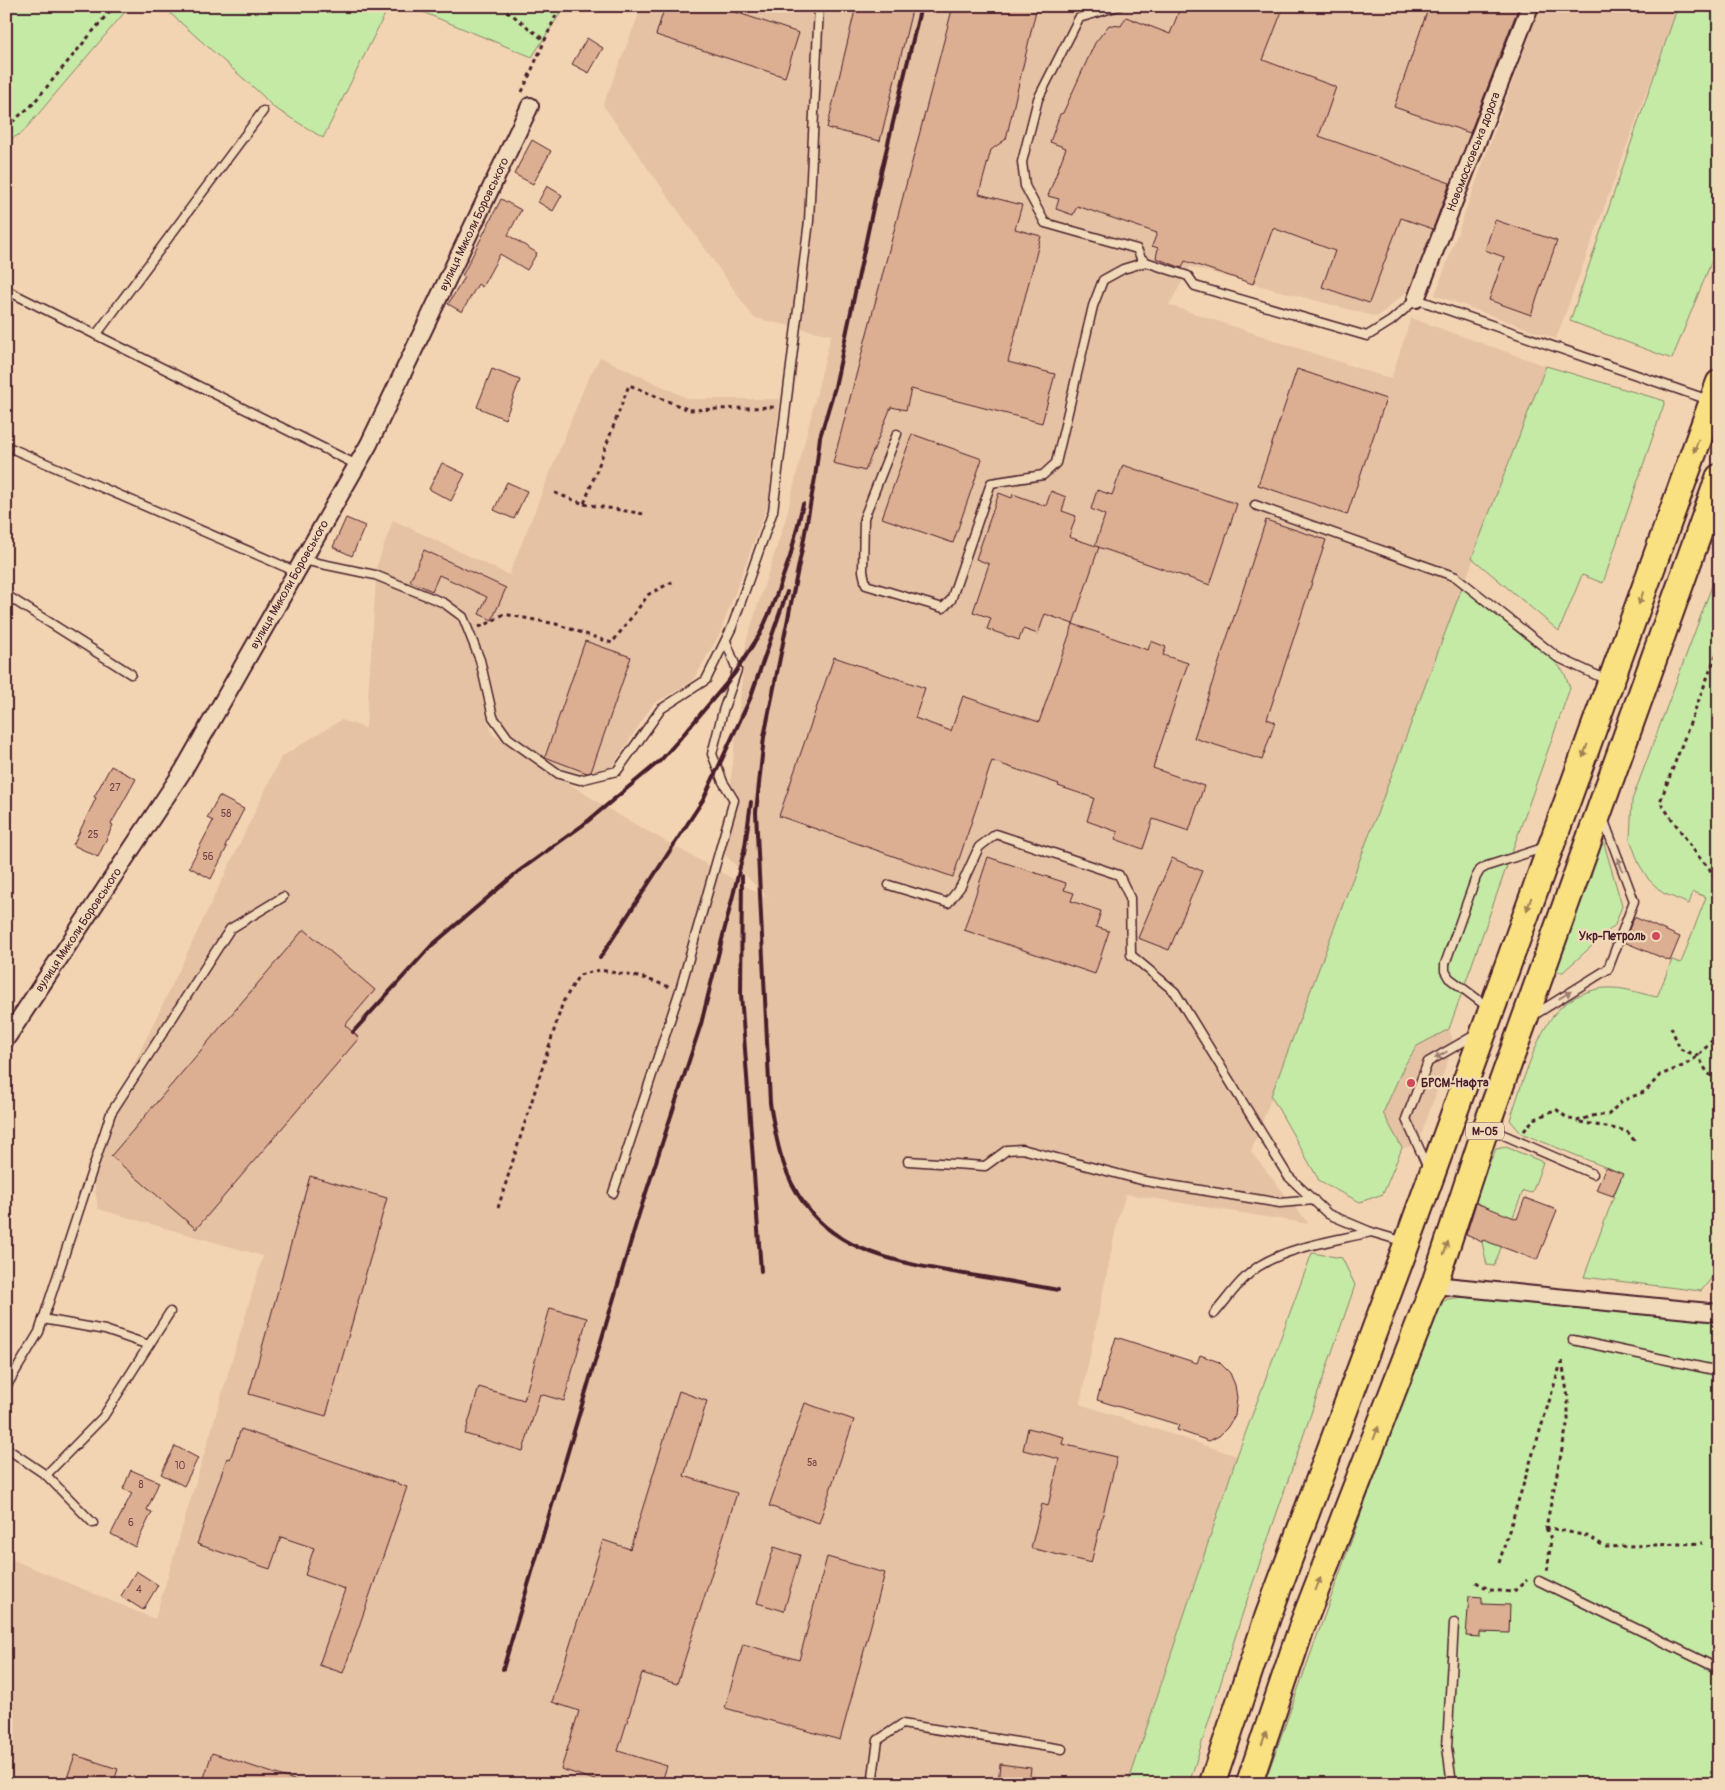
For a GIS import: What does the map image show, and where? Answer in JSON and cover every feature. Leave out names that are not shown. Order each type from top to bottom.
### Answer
[{"type":"main road","name":"М-05","points":[[1212,1784],[1268,1616],[1432,1175],[1716,393]]},
{"type":"main road","name":"М-05","points":[[1249,1784],[1302,1626],[1434,1285],[1523,1021],[1719,477]]},
{"type":"street","name":"Новомосковська дорога","points":[[1416,299],[1530,6]]},
{"type":"street","name":"вулиця Миколи Боровського","points":[[6,1039],[183,771],[369,444],[530,106]]},
{"type":"street","points":[[1434,1285],[1719,1313]]},
{"type":"lane","points":[[6,446],[300,566],[374,575],[444,603],[463,617],[480,660],[493,717],[508,738],[559,774],[580,780],[617,771],[661,709],[706,680],[732,627],[773,510],[809,221],[819,6]]},
{"type":"lane","points":[[1119,6],[1080,18],[1038,99],[1022,162],[1025,186],[1045,223],[1137,249],[1146,262],[1188,276],[1195,286],[1367,336],[1391,321],[1416,299],[1716,393]]},
{"type":"lane","points":[[96,335],[263,111]]},
{"type":"lane","points":[[896,434],[864,518],[863,570],[866,586],[943,608],[951,600],[991,483],[1043,475],[1056,463],[1093,306],[1103,280],[1123,270],[1146,262]]},
{"type":"lane","points":[[6,290],[357,465]]},
{"type":"lane","points":[[1256,505],[1456,577],[1556,657],[1610,682]]},
{"type":"lane","points":[[6,595],[131,674]]},
{"type":"lane","points":[[613,1193],[680,990],[734,800],[723,782],[712,754],[723,711],[737,670],[726,641]]},
{"type":"lane","points":[[1523,1021],[1608,969],[1634,901],[1600,808]]},
{"type":"lane","points":[[889,886],[948,903],[961,886],[980,847],[996,834],[1119,875],[1130,898],[1130,955],[1175,992],[1288,1176],[1328,1214],[1371,1232],[1407,1242]]},
{"type":"lane","points":[[1432,1175],[1406,1119],[1428,1062],[1487,1020],[1449,978],[1445,971],[1445,964],[1476,877],[1480,870],[1487,866],[1551,845]]},
{"type":"lane","points":[[6,1386],[39,1332],[111,1113],[230,929],[283,897]]},
{"type":"lane","points":[[1486,1127],[1593,1174]]},
{"type":"lane","points":[[908,1161],[985,1166],[1007,1150],[1022,1149],[1146,1181],[1280,1203],[1314,1200]]},
{"type":"lane","points":[[1214,1314],[1258,1267],[1278,1257],[1302,1249],[1371,1232]]},
{"type":"lane","points":[[46,1475],[103,1417],[170,1312]]},
{"type":"lane","points":[[43,1319],[106,1330],[149,1345]]},
{"type":"lane","points":[[1573,1340],[1719,1371]]},
{"type":"lane","points":[[6,1448],[46,1475],[93,1523]]},
{"type":"lane","points":[[1542,1583],[1719,1669]]},
{"type":"lane","points":[[1452,1784],[1447,1746],[1454,1623]]},
{"type":"lane","points":[[872,1784],[878,1740],[902,1724],[1062,1749]]},
{"type":"path","points":[[6,127],[31,106],[114,6]]},
{"type":"path","points":[[501,6],[544,40]]},
{"type":"path","points":[[530,106],[522,92],[560,6]]},
{"type":"path","points":[[584,504],[629,385],[689,410],[786,407]]},
{"type":"path","points":[[556,493],[584,504],[644,514]]},
{"type":"path","points":[[468,630],[487,624],[504,614],[556,624],[612,643],[649,594],[674,581]]},
{"type":"path","points":[[1719,647],[1660,802],[1698,856],[1709,868],[1719,886]]},
{"type":"path","points":[[498,1208],[563,1002],[579,974],[600,970],[644,978],[680,990]]},
{"type":"path","points":[[1671,1027],[1680,1049],[1698,1056],[1707,1072],[1719,1082]]},
{"type":"path","points":[[1577,1121],[1608,1115],[1622,1101],[1646,1091],[1660,1075],[1685,1065],[1698,1056],[1719,1033]]},
{"type":"path","points":[[1515,1139],[1533,1120],[1556,1109],[1566,1118],[1626,1131],[1636,1143]]},
{"type":"path","points":[[1476,1582],[1490,1590],[1513,1592],[1528,1580],[1542,1583],[1551,1539],[1546,1527],[1568,1420],[1568,1398],[1562,1361],[1499,1563]]},
{"type":"path","points":[[1546,1527],[1587,1536],[1606,1546],[1703,1543]]},
{"type":"shaded area","points":[[642,6],[1525,6],[1416,284],[1377,317],[1190,267],[1169,305],[1391,379],[1411,318],[1546,366],[1251,1152],[1309,1224],[1126,1194],[1118,1219],[1080,1404],[1237,1456],[1128,1784],[6,1784],[6,1557],[155,1619],[263,1256],[98,1209],[90,1156],[281,757],[341,720],[366,728],[376,578],[448,610],[462,624],[477,666],[492,734],[615,813],[769,899],[723,853],[746,642],[785,521],[831,335],[754,318],[603,105]]},
{"type":"shaded area","points":[[1540,6],[1678,6],[1556,339],[1435,295]]},
{"type":"shaded area","points":[[600,357],[689,399],[780,399],[768,504],[720,633],[693,681],[653,704],[612,767],[579,777],[560,770],[509,734],[497,716],[485,660],[466,616],[444,598],[375,571],[393,520],[509,575],[586,383]]},
{"type":"shaded area","points":[[1449,1029],[1454,1044],[1419,1141],[1409,1147],[1402,1148],[1383,1113],[1404,1066],[1417,1046]]},
{"type":"green space","points":[[6,6],[130,6],[22,133],[6,142]]},
{"type":"green space","points":[[162,6],[389,6],[323,138],[273,107]]},
{"type":"green space","points":[[408,6],[565,6],[532,57]]},
{"type":"green space","points":[[1678,6],[1719,6],[1719,243],[1672,359],[1570,321]]},
{"type":"green space","points":[[1546,366],[1665,401],[1603,583],[1582,575],[1559,631],[1472,558]]},
{"type":"green space","points":[[1719,567],[1719,1269],[1701,1291],[1584,1277],[1622,1174],[1521,1133],[1510,1120],[1536,1045],[1543,1031],[1559,1009],[1570,1000],[1584,993],[1605,988],[1623,989],[1657,997],[1672,960],[1681,963],[1706,897],[1693,892],[1689,904],[1663,893],[1649,880],[1639,864],[1630,839],[1632,800]]},
{"type":"green space","points":[[1463,585],[1549,655],[1564,672],[1570,688],[1449,1029],[1417,1046],[1404,1066],[1383,1113],[1402,1148],[1383,1194],[1360,1202],[1320,1182],[1271,1096]]},
{"type":"green space","points":[[1603,840],[1622,906],[1615,925],[1563,972],[1555,972],[1552,968]]},
{"type":"green space","points":[[1506,1147],[1543,1162],[1532,1193],[1523,1191],[1494,1266],[1487,1265],[1482,1242],[1494,1211],[1472,1200],[1496,1149]]},
{"type":"green space","points":[[1312,1253],[1342,1258],[1355,1285],[1244,1609],[1189,1784],[1128,1784],[1237,1456]]},
{"type":"green space","points":[[1469,1296],[1719,1321],[1719,1784],[1264,1784],[1436,1305],[1448,1299]]},
{"type":"building","points":[[665,6],[717,6],[799,33],[785,77],[656,35]]},
{"type":"building","points":[[856,6],[913,6],[880,141],[827,128]]},
{"type":"building","points":[[953,6],[1037,6],[1006,139],[991,150],[979,194],[1022,205],[1015,229],[1041,236],[1008,362],[1055,374],[1042,423],[911,389],[906,410],[891,407],[865,471],[833,463]]},
{"type":"building","points":[[1181,6],[1284,6],[1263,60],[1336,87],[1319,136],[1450,183],[1433,229],[1401,218],[1369,303],[1322,287],[1335,251],[1273,228],[1253,284],[1185,261],[1182,268],[1156,258],[1158,248],[1152,246],[1157,233],[1077,206],[1073,215],[1056,209],[1059,199],[1048,196],[1066,148],[1050,142],[1060,114],[1063,113],[1095,43],[1109,25],[1121,26],[1126,17],[1170,34]]},
{"type":"building","points":[[1429,6],[1519,6],[1470,133],[1394,107]]},
{"type":"building","points":[[587,38],[603,48],[589,73],[572,64]]},
{"type":"building","points":[[532,140],[551,151],[533,184],[514,174]]},
{"type":"building","points":[[547,186],[562,195],[553,211],[538,202]]},
{"type":"building","points":[[501,199],[521,210],[508,235],[537,253],[527,270],[500,254],[482,287],[478,284],[462,312],[448,304],[465,277],[462,276]]},
{"type":"building","points":[[1495,220],[1557,241],[1531,315],[1489,300],[1504,257],[1485,250]]},
{"type":"building","points":[[492,369],[520,380],[505,419],[477,407]]},
{"type":"building","points":[[1297,369],[1386,399],[1347,515],[1258,485]]},
{"type":"building","points":[[912,434],[982,459],[953,543],[882,518]]},
{"type":"building","points":[[442,463],[465,474],[451,501],[429,489]]},
{"type":"building","points":[[1123,465],[1237,504],[1210,585],[1095,546],[1105,515],[1091,509],[1097,490],[1112,495]]},
{"type":"building","points":[[507,482],[527,491],[514,519],[494,510]]},
{"type":"building","points":[[1051,491],[1066,497],[1062,511],[1076,516],[1069,537],[1099,547],[1073,624],[1045,614],[1038,634],[1023,629],[1019,640],[987,629],[991,618],[973,612],[989,564],[976,559],[999,493],[1012,498],[1013,494],[1046,506]]},
{"type":"building","points":[[346,518],[365,526],[352,556],[333,547]]},
{"type":"building","points":[[1266,520],[1326,540],[1267,719],[1275,722],[1262,760],[1194,738]]},
{"type":"building","points":[[424,550],[506,588],[492,620],[479,614],[487,597],[439,575],[432,591],[410,581]]},
{"type":"building","points":[[1073,624],[1148,650],[1151,641],[1166,647],[1163,655],[1188,663],[1153,768],[1204,786],[1189,831],[1153,819],[1143,849],[1115,839],[1118,832],[1087,821],[1094,798],[992,761],[953,877],[779,816],[834,657],[925,688],[915,718],[951,731],[963,696],[1039,722]]},
{"type":"building","points":[[585,641],[631,657],[591,772],[587,773],[545,757]]},
{"type":"building","points":[[111,766],[136,779],[111,824],[113,825],[98,857],[73,845],[96,798],[94,797]]},
{"type":"building","points":[[219,796],[244,809],[211,879],[189,867],[213,821],[207,818]]},
{"type":"building","points":[[988,857],[1066,883],[1064,890],[1074,893],[1071,901],[1101,911],[1096,927],[1109,931],[1095,974],[964,930]]},
{"type":"building","points":[[1172,858],[1202,871],[1169,950],[1138,938]]},
{"type":"building","points":[[1634,917],[1680,937],[1670,961],[1624,942]]},
{"type":"building","points":[[304,929],[375,990],[345,1025],[359,1038],[196,1229],[111,1156]]},
{"type":"building","points":[[1606,1167],[1623,1174],[1613,1196],[1596,1190]]},
{"type":"building","points":[[310,1176],[387,1198],[326,1416],[249,1394]]},
{"type":"building","points":[[1525,1198],[1557,1210],[1537,1260],[1466,1235],[1476,1203],[1517,1219]]},
{"type":"building","points":[[550,1308],[587,1318],[564,1401],[540,1394],[523,1451],[465,1434],[479,1387],[524,1400]]},
{"type":"building","points":[[1116,1337],[1197,1363],[1200,1355],[1219,1362],[1230,1373],[1235,1385],[1237,1398],[1235,1415],[1227,1428],[1219,1436],[1209,1441],[1177,1430],[1179,1425],[1097,1400]]},
{"type":"building","points":[[679,1391],[707,1401],[684,1476],[737,1493],[677,1684],[642,1673],[618,1751],[667,1766],[661,1784],[607,1784],[561,1769],[579,1711],[552,1702],[603,1540],[630,1549]]},
{"type":"building","points":[[805,1403],[854,1420],[819,1523],[769,1506]]},
{"type":"building","points":[[1028,1428],[1064,1437],[1062,1444],[1117,1457],[1091,1563],[1031,1548],[1042,1504],[1048,1506],[1059,1459],[1023,1450]]},
{"type":"building","points":[[241,1429],[407,1487],[343,1673],[319,1665],[345,1589],[305,1575],[314,1548],[281,1537],[270,1569],[197,1544],[227,1458],[230,1459]]},
{"type":"building","points":[[175,1446],[198,1458],[184,1486],[161,1474]]},
{"type":"building","points":[[131,1470],[159,1482],[147,1510],[152,1512],[135,1547],[111,1534],[132,1493],[123,1489]]},
{"type":"building","points":[[774,1547],[800,1555],[784,1611],[757,1603]]},
{"type":"building","points":[[827,1557],[885,1573],[840,1740],[725,1708],[743,1644],[799,1660]]},
{"type":"building","points":[[136,1571],[158,1585],[143,1610],[121,1596]]},
{"type":"building","points":[[1469,1596],[1482,1597],[1482,1604],[1510,1605],[1509,1633],[1480,1632],[1480,1637],[1466,1636]]},
{"type":"building","points":[[212,1753],[297,1781],[296,1784],[202,1784]]},
{"type":"building","points":[[75,1755],[118,1769],[113,1784],[65,1784]]},
{"type":"building","points":[[1000,1764],[1031,1768],[1029,1784],[998,1784]]},
{"type":"railway","points":[[921,6],[877,189],[835,387],[820,437],[815,478],[802,549],[764,737],[756,812],[770,1103],[781,1156],[797,1193],[820,1222],[837,1235],[856,1246],[899,1261],[1058,1290]]},
{"type":"railway","points":[[353,1032],[431,946],[519,871],[583,825],[661,760],[683,735],[735,673],[760,634],[790,557],[803,504]]},
{"type":"railway","points":[[600,958],[703,800],[750,699],[787,592]]},
{"type":"railway","points":[[744,854],[751,802]]},
{"type":"railway","points":[[503,1669],[639,1214],[701,1024],[745,847]]},
{"type":"railway","points":[[742,876],[741,994],[761,1271]]},
{"type":"place","name":"Укр-Петроль","points":[[1656,936]]},
{"type":"place","name":"БРСМ-Нафта","points":[[1411,1083]]}]
